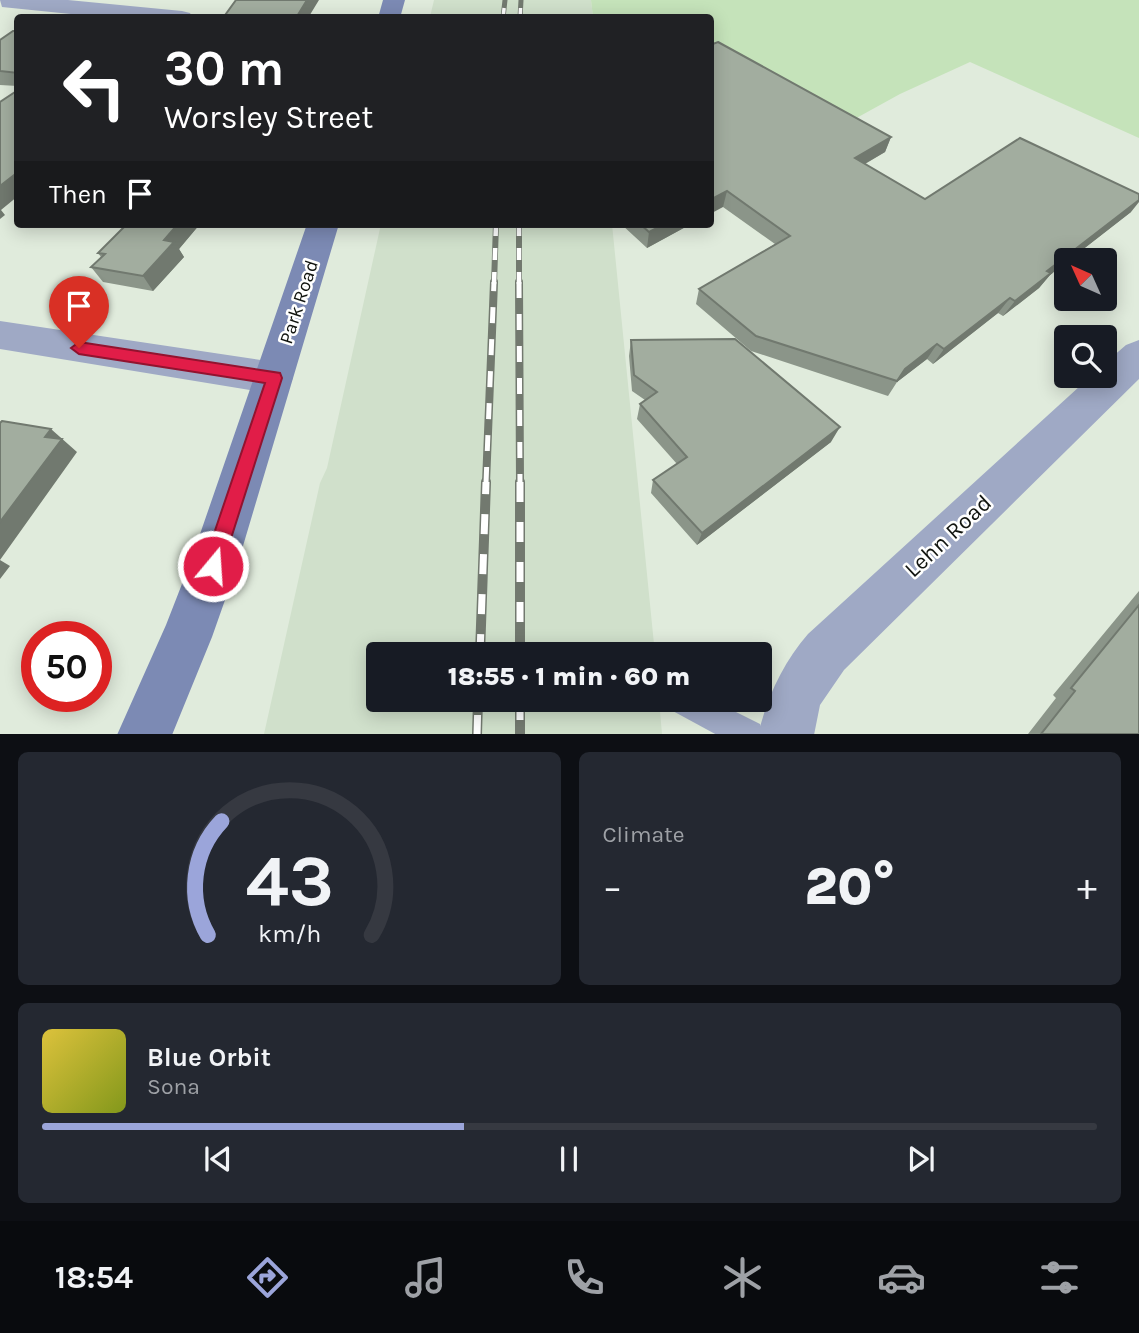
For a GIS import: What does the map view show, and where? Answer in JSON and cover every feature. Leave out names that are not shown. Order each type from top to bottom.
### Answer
[{"type":"main road","name":"Park Road","points":[[144,734],[187,637],[213,566],[322,228]]},
{"type":"street","points":[[2,0],[142,14]]},
{"type":"street","points":[[0,335],[274,378]]},
{"type":"street","name":"Lehn Road","points":[[786,734],[790,713],[804,678],[826,652],[1139,355]]},
{"type":"lane","points":[[705,712],[749,734]]},
{"type":"shaded area","points":[[434,0],[591,0],[593,14],[431,14]]},
{"type":"shaded area","points":[[380,228],[612,228],[654,642],[366,642],[366,712],[660,712],[662,734],[264,734],[320,483],[327,468]]},
{"type":"green space","points":[[591,0],[1139,0],[1139,138],[970,62],[900,94],[851,121],[714,54],[714,14],[593,14]]},
{"type":"building","points":[[236,0],[307,0],[298,14],[226,14]]},
{"type":"building","points":[[14,31],[14,73],[0,71],[0,40]]},
{"type":"building","points":[[718,42],[891,137],[855,158],[925,199],[1020,138],[1139,194],[1139,200],[1077,248],[1054,248],[1054,266],[1047,271],[1051,273],[1015,301],[1010,298],[944,349],[937,344],[905,369],[897,381],[756,336],[699,289],[790,236],[727,191],[714,198],[714,44]]},
{"type":"building","points":[[14,93],[14,175],[0,186],[0,102]]},
{"type":"building","points":[[123,228],[174,228],[164,240],[174,242],[143,276],[91,267],[105,254],[98,253]]},
{"type":"building","points":[[735,339],[840,427],[702,533],[653,480],[687,457],[640,404],[657,392],[634,375],[631,340]]},
{"type":"building","points":[[2,421],[51,429],[45,437],[62,439],[0,522],[0,423]]},
{"type":"building","points":[[1139,605],[1139,734],[1041,734],[1075,691],[1071,688]]},
{"type":"railway","points":[[503,14],[505,0]]},
{"type":"railway","points":[[520,14],[521,0]]},
{"type":"railway","points":[[494,284],[496,228]]},
{"type":"railway","points":[[519,228],[519,282]]},
{"type":"railway","points":[[486,483],[494,282]]},
{"type":"railway","points":[[519,282],[520,483]]},
{"type":"railway","points":[[480,642],[486,482]]},
{"type":"railway","points":[[520,483],[520,642]]},
{"type":"railway","points":[[477,734],[478,712]]},
{"type":"railway","points":[[520,712],[520,734]]},
{"type":"route","points":[[79,348],[274,378],[213,566]]}]
